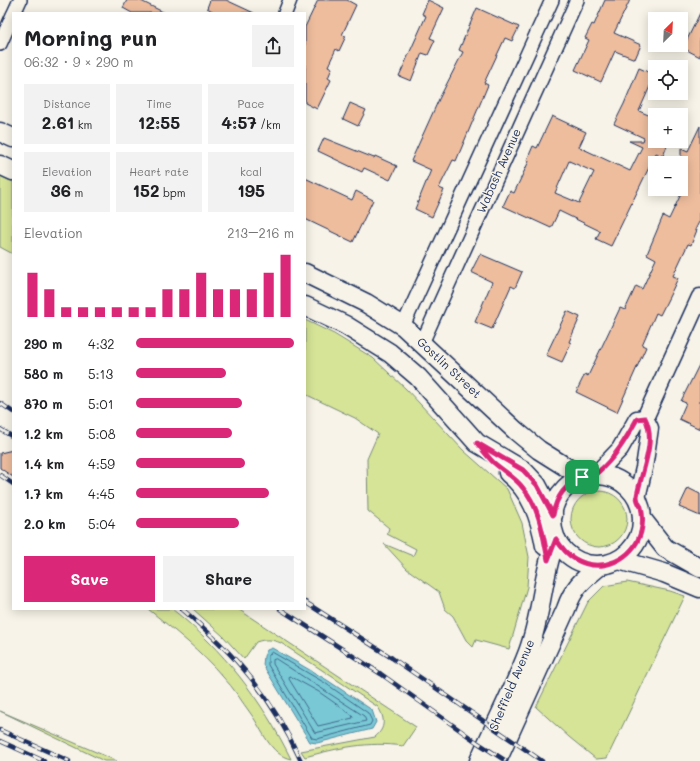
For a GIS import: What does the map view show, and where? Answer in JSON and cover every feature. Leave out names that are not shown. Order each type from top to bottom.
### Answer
[{"type":"main road","points":[[0,132],[12,138]]},
{"type":"main road","points":[[0,165],[12,171]]},
{"type":"main road","name":"Gostlin Street","points":[[306,273],[366,303],[403,326],[538,450],[589,476]]},
{"type":"main road","points":[[306,306],[345,325],[390,353],[418,377],[493,462],[513,477],[524,489],[534,504],[542,527],[548,560]]},
{"type":"main road","points":[[477,443],[523,470],[537,485],[553,515]]},
{"type":"main road","points":[[589,476],[608,476],[629,488],[637,498],[643,520],[642,530],[633,548],[618,560],[601,565],[588,564],[575,559],[564,551],[556,539],[553,527],[555,503],[562,492],[571,483],[589,476]]},
{"type":"main road","points":[[643,520],[665,548],[700,568]]},
{"type":"main road","name":"Sheffield Avenue","points":[[479,761],[528,652],[538,620],[547,574],[548,560],[556,539]]},
{"type":"main road","points":[[618,560],[664,573],[700,588]]},
{"type":"main road","name":"Sheffield Avenue","points":[[497,761],[571,595],[577,585],[601,565]]},
{"type":"street","points":[[15,12],[20,0]]},
{"type":"street","points":[[285,12],[290,0]]},
{"type":"street","name":"Wabash Avenue","points":[[403,326],[552,0]]},
{"type":"street","name":"Wabash Avenue","points":[[422,343],[577,0]]},
{"type":"street","points":[[0,44],[12,18]]},
{"type":"street","points":[[645,418],[700,297]]},
{"type":"street","points":[[589,476],[620,449],[637,419],[645,418]]},
{"type":"street","points":[[637,498],[644,468],[650,428],[645,418]]},
{"type":"green space","points":[[0,176],[12,182],[12,253],[0,247]]},
{"type":"green space","points":[[306,320],[334,334],[373,358],[406,389],[463,450],[507,489],[522,523],[529,557],[527,587],[509,649],[476,640],[473,647],[466,640],[453,616],[445,609],[439,592],[407,569],[384,544],[413,556],[416,549],[387,534],[389,528],[368,511],[367,459],[378,434],[355,418],[306,394]]},
{"type":"green space","points":[[599,491],[610,493],[619,499],[625,508],[627,519],[625,530],[619,539],[610,545],[599,547],[588,545],[579,539],[573,530],[571,519],[573,508],[579,499],[588,493]]},
{"type":"green space","points":[[627,582],[670,591],[685,596],[607,758],[596,759],[536,707],[588,602],[604,586]]},
{"type":"green space","points":[[149,610],[173,610],[208,641],[240,677],[254,696],[280,737],[291,759],[284,757],[272,747],[251,714],[227,681],[206,658]]},
{"type":"green space","points":[[194,610],[240,610],[416,727],[403,746],[378,744],[353,746],[305,757],[301,751],[375,737],[379,734],[383,726],[382,715],[378,707],[281,643],[271,640],[256,642],[244,659],[223,636]]},
{"type":"green space","points":[[0,711],[117,761],[104,761]]},
{"type":"water","points":[[272,648],[327,680],[372,710],[376,722],[372,729],[317,743],[310,742],[263,665],[264,656],[267,650]]},
{"type":"building","points":[[127,0],[139,0],[163,12],[130,12],[123,8]]},
{"type":"building","points":[[210,0],[226,0],[252,12],[214,12],[207,8]]},
{"type":"building","points":[[318,0],[347,0],[356,5],[342,35],[346,36],[339,51],[336,49],[328,66],[332,68],[328,78],[331,80],[317,109],[306,104],[306,25]]},
{"type":"building","points":[[428,0],[444,8],[430,38],[435,40],[428,55],[422,53],[411,81],[399,76],[426,16],[422,14]]},
{"type":"building","points":[[605,0],[630,0],[614,33],[641,45],[635,59],[615,51],[601,82],[575,70],[589,40],[585,38],[592,24],[594,25]]},
{"type":"building","points":[[477,8],[519,27],[512,41],[505,38],[484,83],[488,85],[456,161],[453,160],[439,188],[444,190],[432,217],[415,209],[431,170],[411,161],[439,99],[463,52],[459,50]]},
{"type":"building","points":[[700,13],[700,57],[688,51],[688,38]]},
{"type":"building","points":[[639,68],[648,72],[648,91],[639,111],[648,115],[648,148],[666,148],[663,156],[656,153],[655,156],[648,156],[648,170],[611,246],[596,239],[600,231],[559,211],[551,228],[503,206],[510,191],[514,193],[529,161],[527,160],[533,146],[537,148],[552,116],[586,132],[579,147],[630,171],[642,147],[629,141],[643,141],[644,138],[614,124]],"holes":[[[569,161],[594,172],[579,203],[555,193]]]},
{"type":"building","points":[[350,103],[366,110],[358,126],[343,119]]},
{"type":"building","points":[[700,126],[700,220],[695,230],[697,230],[691,245],[688,244],[673,276],[678,278],[660,315],[656,313],[642,345],[646,347],[617,412],[576,392],[585,374],[588,376],[620,308],[625,310],[636,286],[642,289],[656,259],[647,254],[663,216],[669,219],[680,196],[688,196],[688,156],[681,156],[681,148],[688,151]]},
{"type":"building","points":[[324,138],[374,158],[375,156],[397,166],[390,180],[364,168],[362,172],[318,151]]},
{"type":"building","points":[[306,178],[352,200],[356,191],[373,200],[353,242],[306,219]]},
{"type":"building","points":[[480,254],[522,272],[515,288],[511,286],[492,329],[475,322],[492,282],[471,272]]},
{"type":"building","points":[[567,311],[580,317],[569,342],[571,343],[562,362],[546,355]]},
{"type":"building","points":[[700,363],[700,429],[679,419],[686,403],[681,401]]},
{"type":"building","points":[[12,450],[12,476],[0,468],[0,453]]},
{"type":"building","points":[[688,488],[700,494],[700,516],[679,507]]},
{"type":"railway","points":[[0,403],[12,411]]},
{"type":"railway","points":[[0,429],[12,436]]},
{"type":"railway","points":[[0,475],[12,483]]},
{"type":"railway","points":[[306,603],[392,658],[542,761]]},
{"type":"railway","points":[[183,610],[220,643],[251,678],[265,696],[290,737],[301,761]]},
{"type":"railway","points":[[282,610],[381,674],[478,743],[506,761]]},
{"type":"railway","points":[[0,730],[69,761]]},
{"type":"railway","points":[[0,741],[44,761]]},
{"type":"route","points":[[645,418],[650,428],[644,468],[637,498],[643,520],[642,530],[633,548],[627,555],[618,560],[601,565],[588,564],[575,559],[564,551],[556,539],[548,560],[542,527],[534,504],[524,489],[513,477],[493,462],[477,443],[523,470],[537,485],[545,497],[553,515],[555,503],[562,492],[571,483],[582,477],[595,475],[620,449],[637,419],[645,418]]}]
